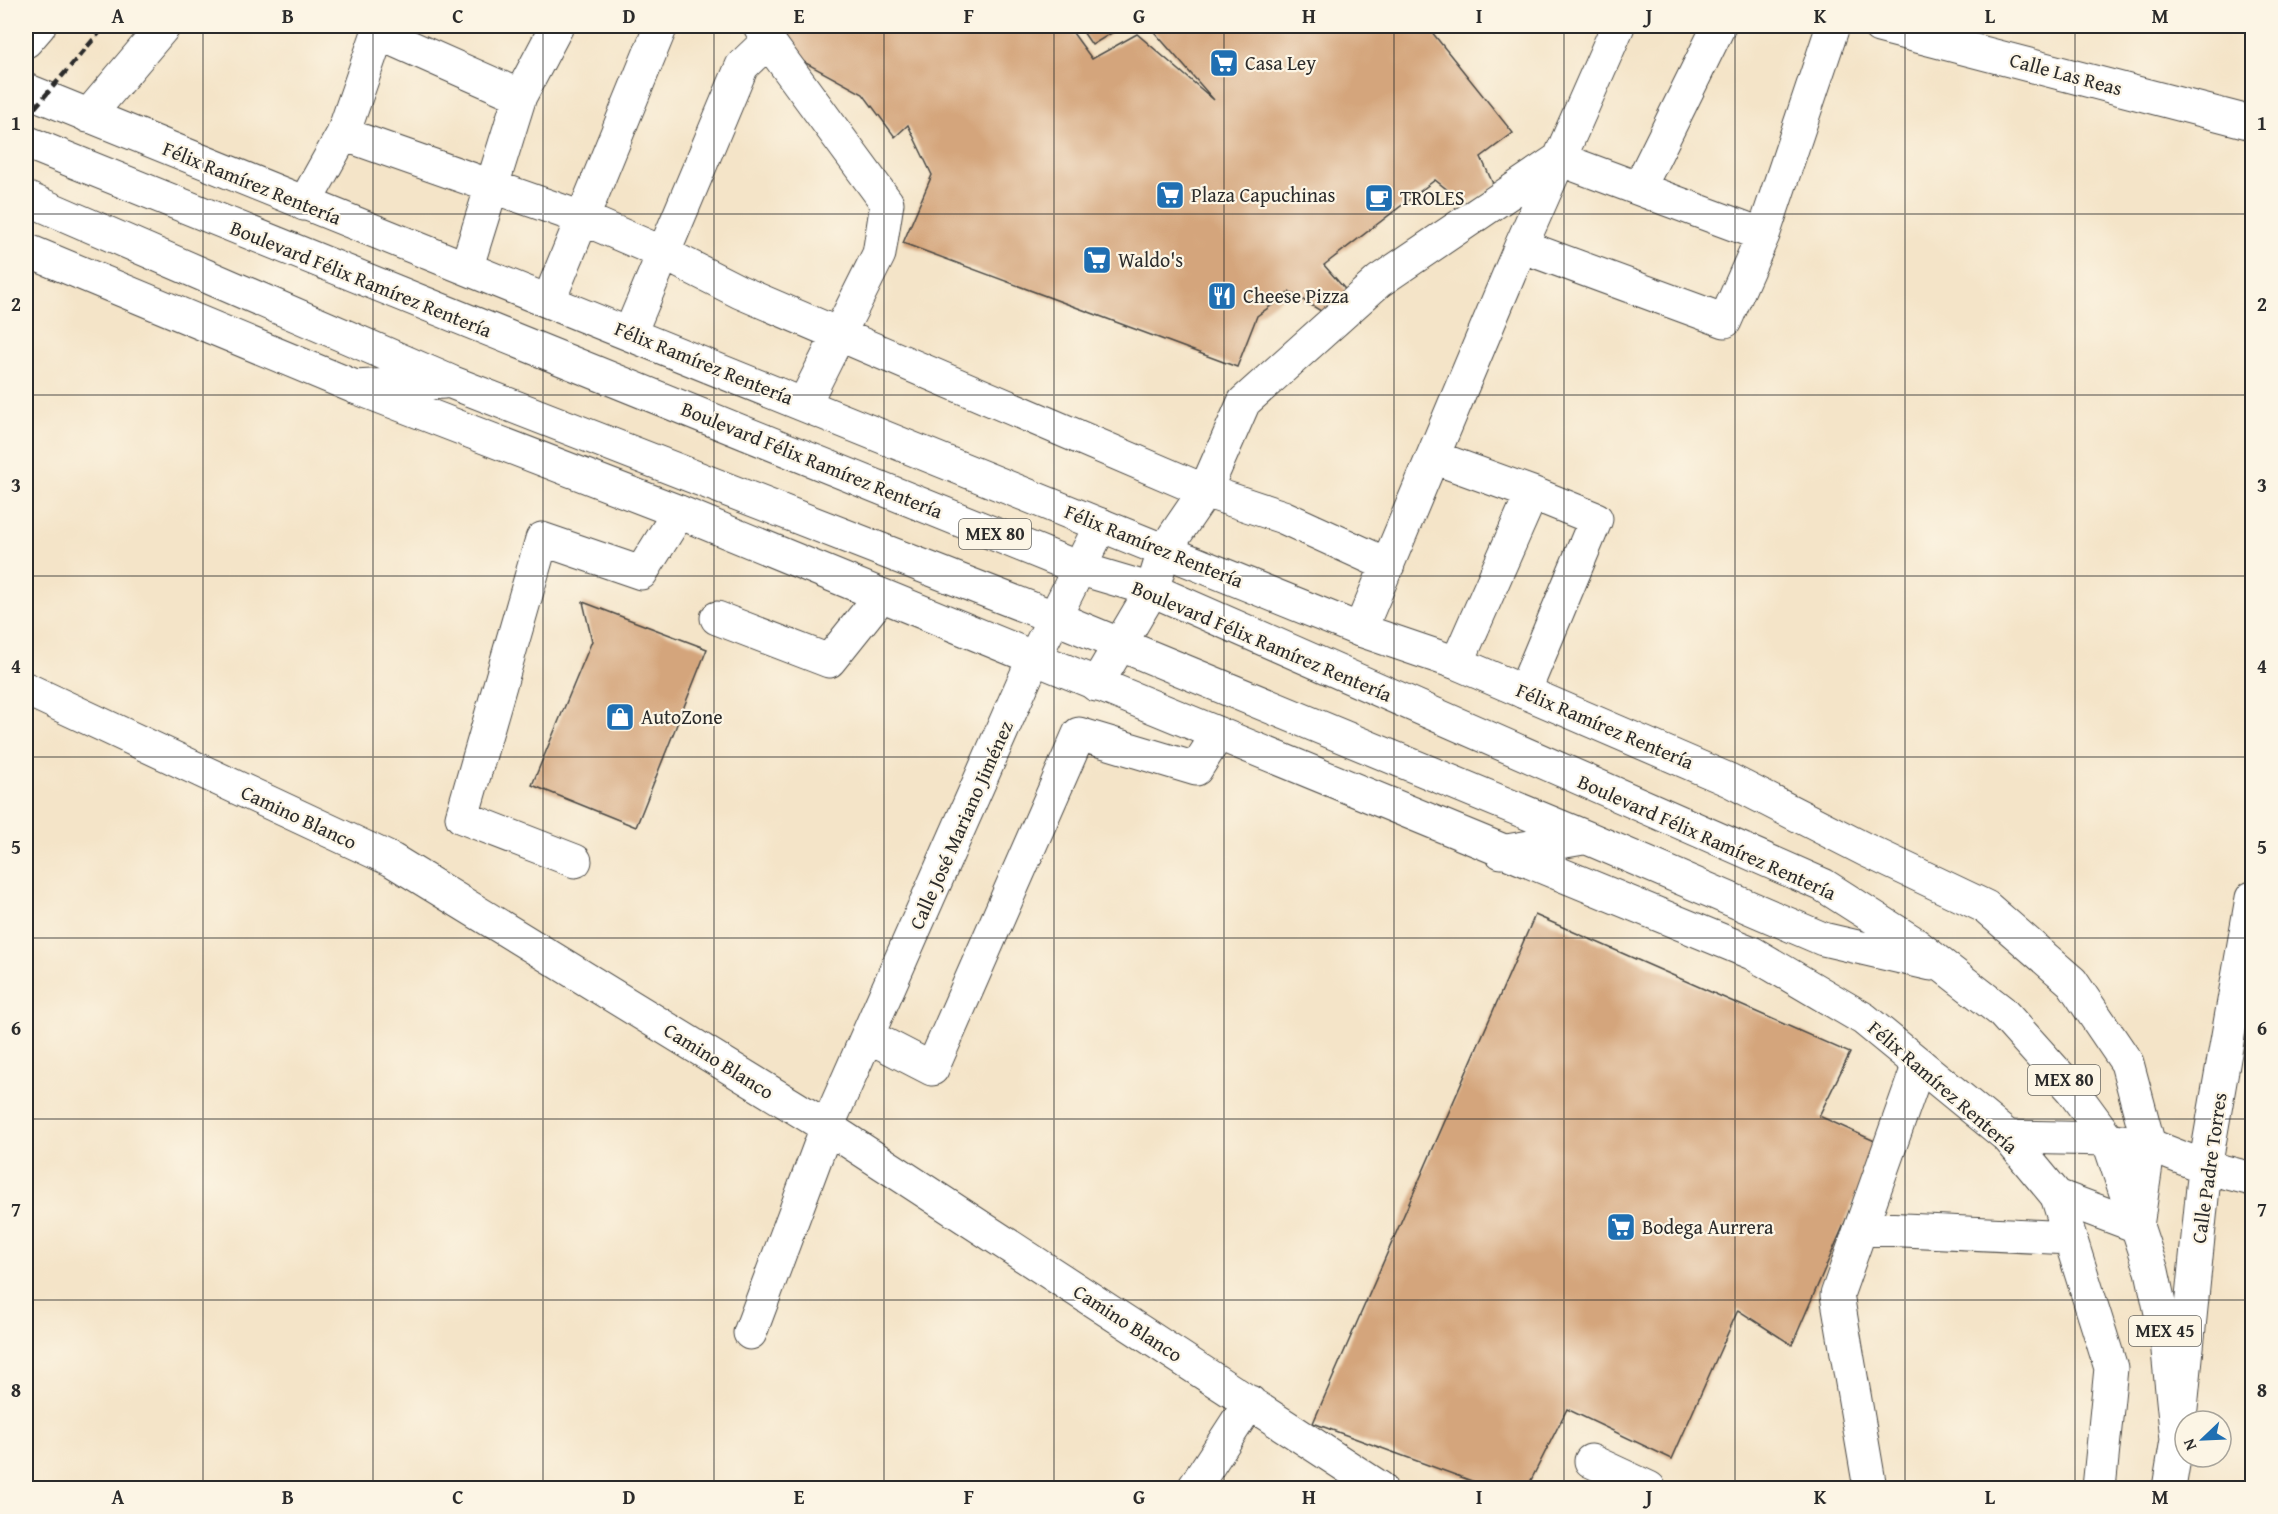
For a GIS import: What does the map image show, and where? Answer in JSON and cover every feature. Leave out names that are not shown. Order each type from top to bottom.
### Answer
[{"type":"main road","points":[[26,40],[39,26]]},
{"type":"main road","points":[[88,116],[164,26]]},
{"type":"main road","points":[[467,267],[520,96],[557,26]]},
{"type":"main road","points":[[549,300],[661,26]]},
{"type":"main road","points":[[1360,630],[1521,246],[1618,26]]},
{"type":"main road","points":[[1639,188],[1719,26]]},
{"type":"main road","points":[[1521,246],[1725,321],[1763,235],[1833,26]]},
{"type":"main road","name":"Calle Las Reas","points":[[1879,26],[2253,123]]},
{"type":"main road","points":[[304,204],[343,134],[370,29],[520,96]]},
{"type":"main road","points":[[630,333],[742,66],[764,33],[887,203],[879,254],[804,404]]},
{"type":"main road","name":"Félix Ramírez Rentería","points":[[26,90],[1360,630],[1457,663],[1729,780],[1866,850],[1986,907],[2073,982],[2127,1063],[2149,1145],[2137,1226],[2057,1196],[2008,1137],[1864,1019],[1752,953],[1501,852],[678,512],[356,387],[26,249]]},
{"type":"main road","points":[[343,134],[582,218],[663,253],[740,292],[1205,490],[1283,517],[1388,565]]},
{"type":"main road","name":"Boulevard Félix Ramírez Rentería","points":[[26,142],[1081,569],[1152,590],[1823,885],[1911,941],[2001,1011],[2073,1090],[2108,1139],[2152,1271],[2167,1341],[2174,1471]]},
{"type":"main road","points":[[1559,159],[1763,235]]},
{"type":"main road","points":[[1096,685],[1152,590],[1164,551],[1205,490],[1244,402],[1379,282],[1559,159]]},
{"type":"main road","name":"Boulevard Félix Ramírez Rentería","points":[[26,198],[451,382],[1056,618],[1823,939],[1944,967]]},
{"type":"main road","points":[[356,387],[451,382]]},
{"type":"main road","points":[[1433,457],[1596,519],[1524,692]]},
{"type":"main road","points":[[1457,663],[1532,493]]},
{"type":"main road","points":[[575,861],[462,817],[542,539],[641,573],[678,512]]},
{"type":"main road","name":"Calle José Mariano Jiménez","points":[[750,1333],[827,1127],[1034,658],[1081,569],[1101,525]]},
{"type":"main road","points":[[717,618],[829,661],[882,596]]},
{"type":"main road","name":"Camino Blanco","points":[[26,689],[392,860],[827,1127],[1380,1488]]},
{"type":"main road","points":[[868,1036],[932,1069],[1079,734],[1196,769],[1218,734]]},
{"type":"main road","points":[[1501,852],[1583,838]]},
{"type":"main road","name":"Calle Padre Torres","points":[[2174,1471],[2205,1167],[2253,898]]},
{"type":"main road","points":[[1870,1488],[1837,1295],[1918,1064]]},
{"type":"main road","points":[[2008,1137],[2108,1139],[2149,1145],[2205,1167],[2253,1179]]},
{"type":"main road","points":[[2057,1196],[2111,1368],[2099,1488]]},
{"type":"main road","points":[[1862,1228],[2070,1238]]},
{"type":"main road","points":[[1194,1488],[1250,1402]]},
{"type":"main road","points":[[1591,1461],[1649,1488]]},
{"type":"building","name":"Plaza Capuchinas","points":[[738,26],[1068,26],[1092,59],[1137,34],[1214,100],[1149,26],[1427,26],[1513,133],[1481,157],[1494,186],[1464,203],[1435,180],[1324,265],[1356,302],[1324,313],[1290,292],[1257,316],[1237,367],[903,243],[932,175],[908,125],[895,137],[863,94]]},
{"type":"building","points":[[1079,26],[1123,26],[1092,45]]},
{"type":"building","name":"AutoZone","points":[[583,602],[707,649],[636,827],[532,785],[592,641]]},
{"type":"building","name":"Bodega Aurrera","points":[[1535,915],[1850,1053],[1819,1116],[1879,1143],[1792,1345],[1738,1310],[1672,1459],[1567,1409],[1527,1488],[1491,1488],[1313,1423]]},
{"type":"railway","points":[[26,118],[105,26]]},
{"type":"place","name":"Casa Ley","points":[[1224,63]]},
{"type":"place","name":"Plaza Capuchinas","points":[[1170,195]]},
{"type":"place","name":"TROLES","points":[[1379,198]]},
{"type":"place","name":"Waldo's","points":[[1097,260]]},
{"type":"place","name":"Cheese Pizza","points":[[1222,296]]},
{"type":"place","name":"AutoZone","points":[[620,717]]},
{"type":"place","name":"Bodega Aurrera","points":[[1621,1227]]}]
